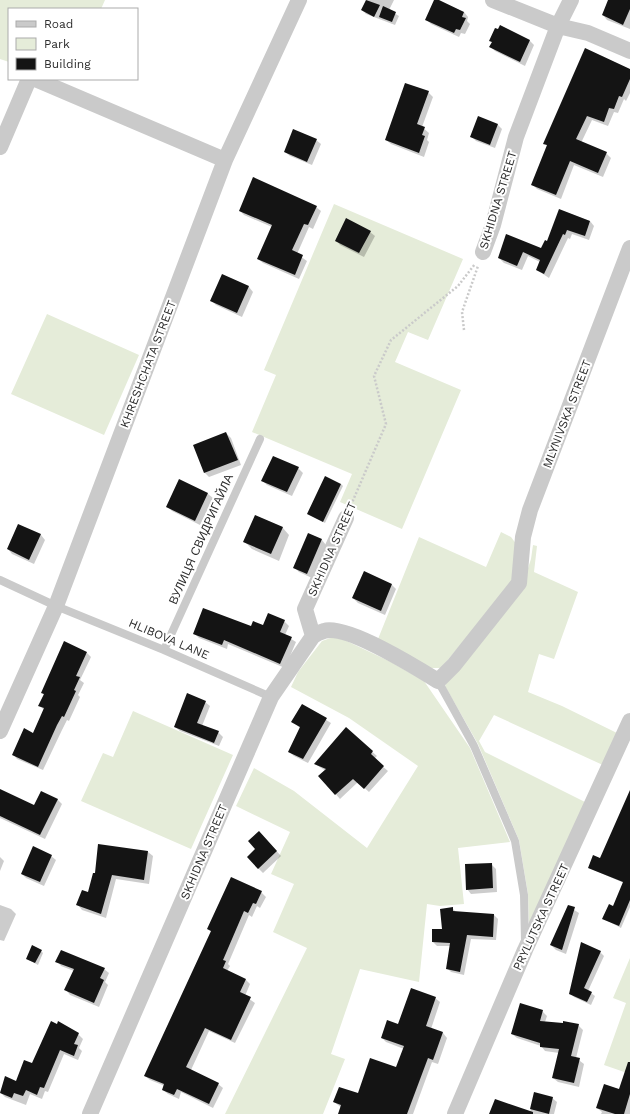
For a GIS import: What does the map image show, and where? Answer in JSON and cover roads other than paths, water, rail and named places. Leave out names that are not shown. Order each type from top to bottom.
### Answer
[{"type":"street","name":"KHRESHCHATA STREET","points":[[0,731],[56,606],[225,160],[300,0]]},
{"type":"street","points":[[493,0],[558,26],[588,33],[630,51]]},
{"type":"street","name":"SKHIDNA STREET","points":[[483,252],[516,137],[558,26],[571,0]]},
{"type":"street","points":[[0,147],[29,80]]},
{"type":"street","points":[[38,80],[225,160]]},
{"type":"street","name":"MLYNIVSKA STREET","points":[[438,681],[454,665],[519,583],[523,537],[530,510],[630,248]]},
{"type":"street","name":"SKHIDNA STREET","points":[[90,1114],[271,697],[313,636],[305,609],[346,518]]},
{"type":"street","points":[[313,636],[325,630],[350,634],[395,655],[438,681]]},
{"type":"street","name":"PRYLUTSKA STREET","points":[[455,1114],[525,950],[630,721]]},
{"type":"lane","name":"ВУЛИЦЯ СВИДРИГАЙЛА","points":[[164,650],[260,439]]},
{"type":"lane","name":"HLIBOVA LANE","points":[[0,580],[56,606],[164,650],[271,697]]},
{"type":"lane","points":[[438,681],[474,746],[515,841],[524,895],[525,950]]}]
